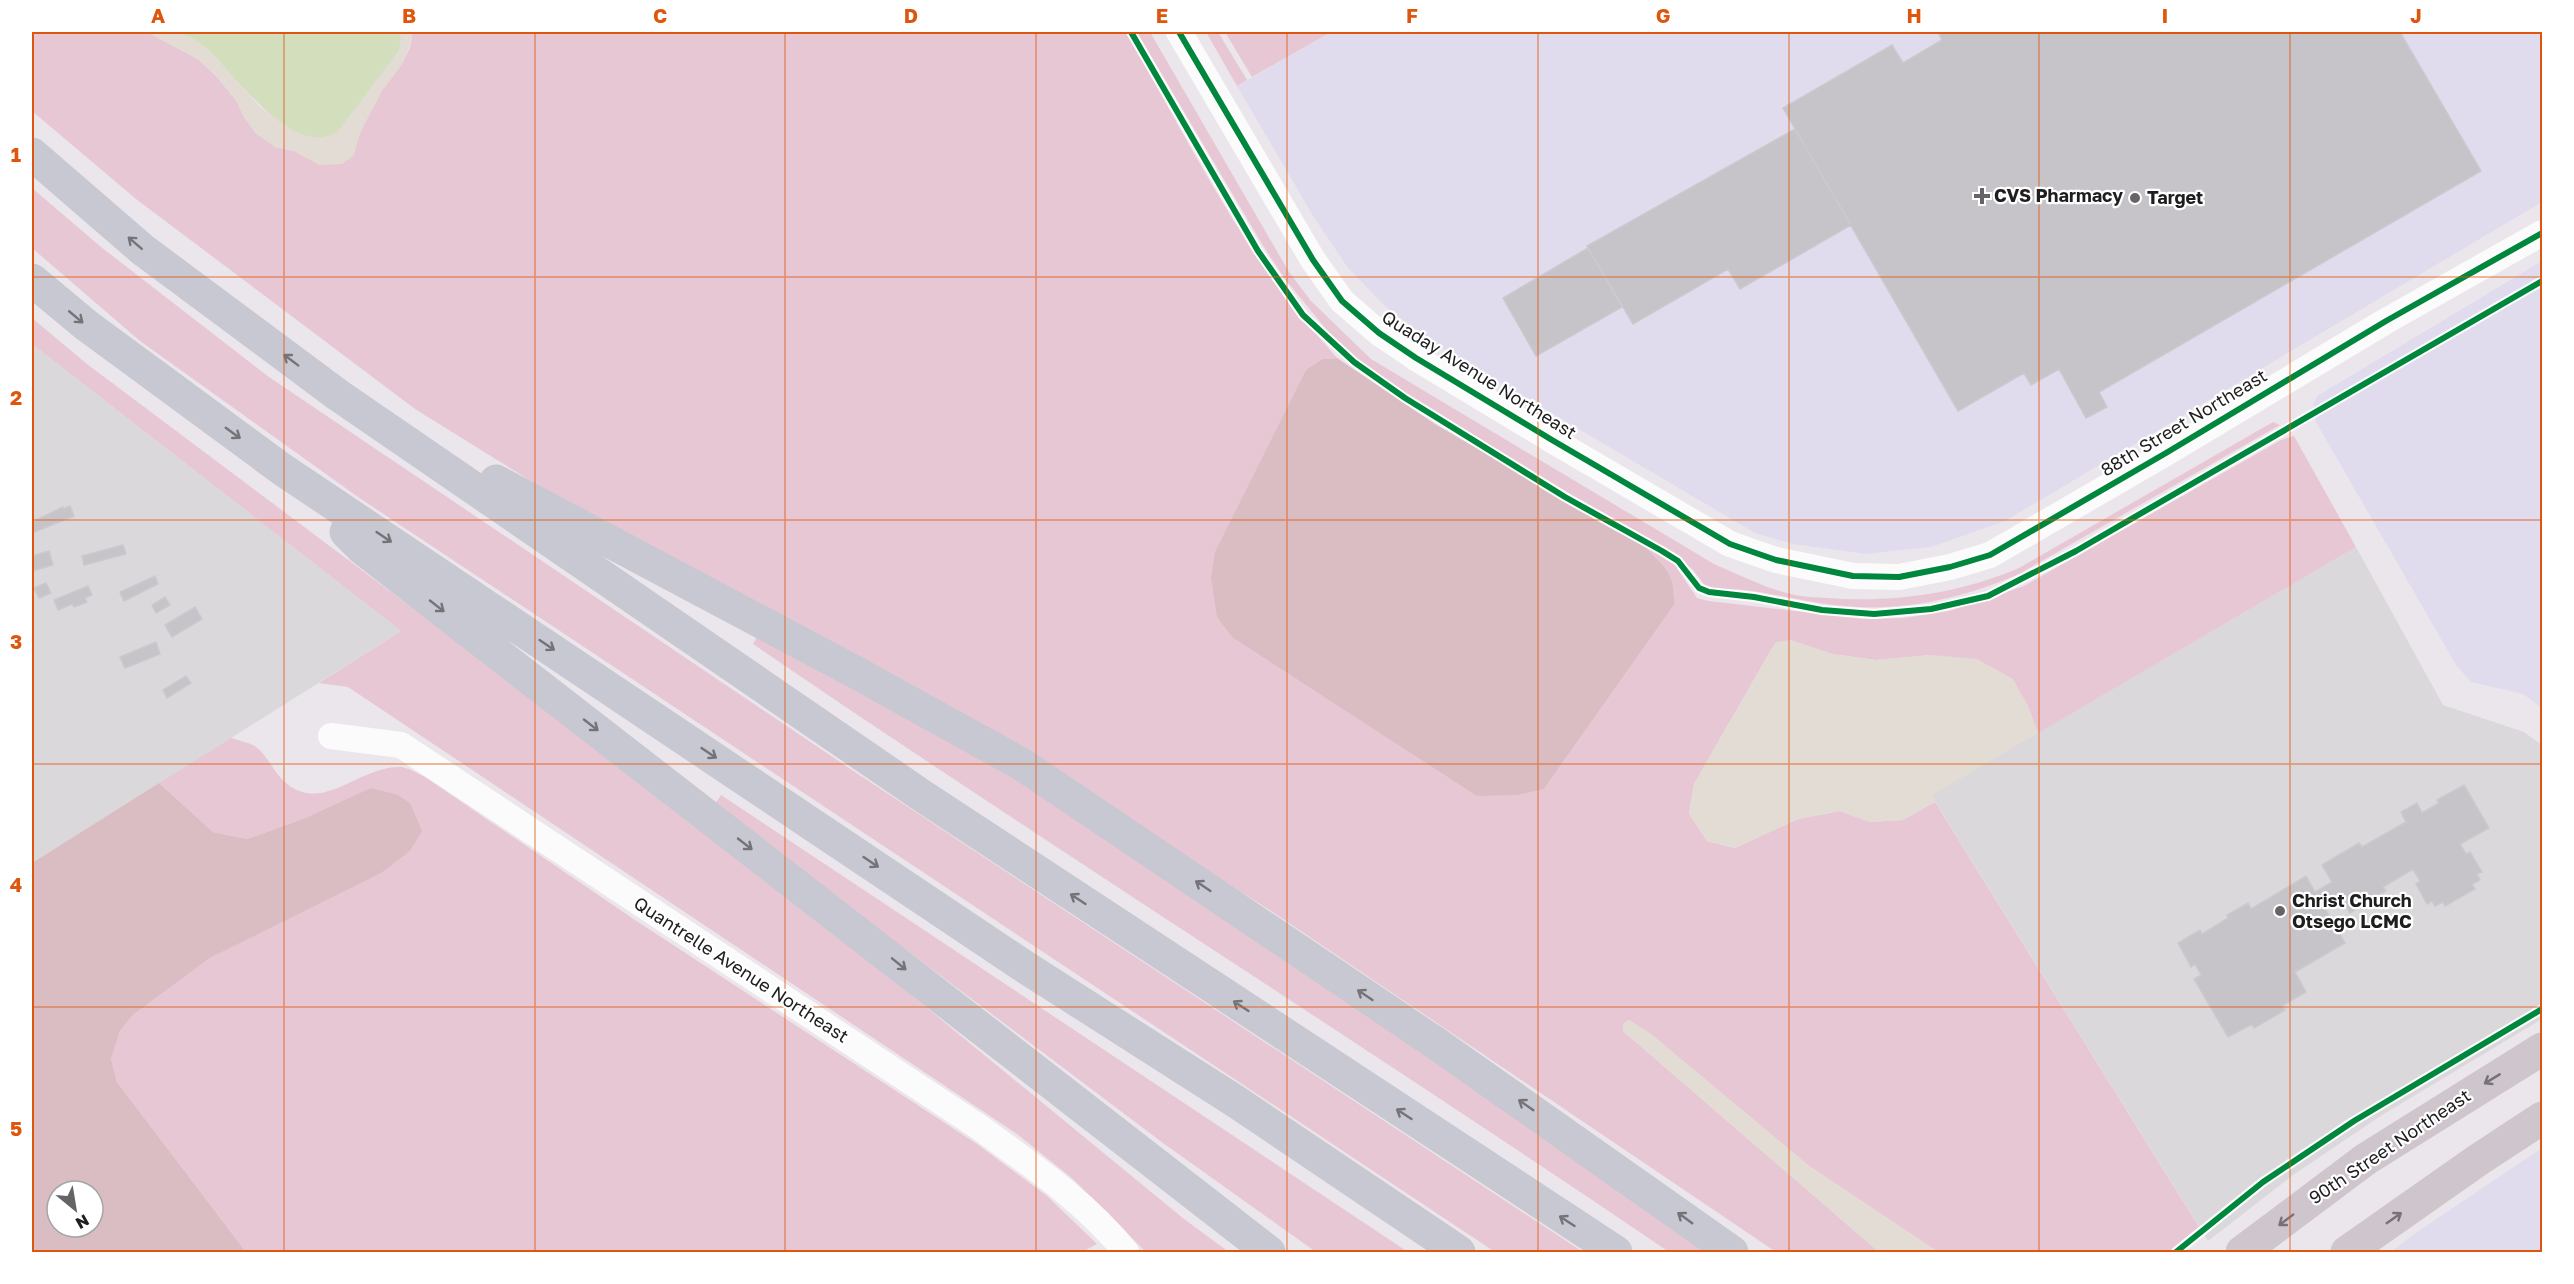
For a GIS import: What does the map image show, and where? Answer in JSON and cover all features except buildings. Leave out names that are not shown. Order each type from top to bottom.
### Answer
[{"type":"highway","points":[[32,154],[143,250],[338,395],[921,795],[1616,1252]]},
{"type":"highway","points":[[32,280],[86,326],[283,470],[1025,967],[1235,1101],[1459,1252]]},
{"type":"highway","points":[[338,395],[599,538],[855,672],[1023,765],[1437,1044],[1732,1252]]},
{"type":"highway","points":[[283,470],[363,549],[1269,1252]]},
{"type":"main road","name":"90th Street Northeast","points":[[2242,1252],[2366,1160],[2542,1048]]},
{"type":"main road","points":[[2347,1252],[2542,1118]]},
{"type":"street","name":"Quaday Avenue Northeast","points":[[1179,32],[1312,260],[1342,301],[1379,333],[1513,417],[1730,544],[1776,560],[1823,569]]},
{"type":"street","name":"88th Street Northeast","points":[[1823,569],[1854,576],[1899,577],[1950,567],[1990,555],[2386,321],[2542,233]]},
{"type":"street","name":"Quantrelle Avenue Northeast","points":[[331,736],[401,745],[979,1127],[1036,1168],[1079,1203],[1126,1252]]},
{"type":"shaded area","points":[[32,32],[147,32],[198,59],[236,100],[244,117],[275,147],[294,151],[320,165],[353,155],[361,130],[373,105],[406,56],[412,32],[1126,32],[1212,185],[1249,244],[1276,283],[1337,358],[1323,359],[1544,789],[1674,605],[1671,578],[1664,566],[1645,546],[1674,564],[1697,598],[1709,601],[1863,619],[1904,618],[1949,611],[2024,586],[2281,440],[2294,436],[2356,547],[2038,733],[2027,704],[1931,655],[1876,660],[1832,654],[1790,640],[1772,648],[1694,784],[1689,814],[1707,841],[1735,848],[1798,819],[1840,811],[1870,822],[1903,820],[1935,802],[2199,1227],[2168,1252],[1938,1252],[1809,1166],[1652,1035],[1629,1020],[1623,1024],[1623,1031],[1879,1252],[1776,1252],[1268,909],[1068,783],[623,538],[415,409],[136,199],[32,111]]},
{"type":"shaded area","points":[[147,32],[176,32],[201,43],[259,106],[290,129],[401,38],[399,32],[412,32],[412,39],[403,63],[382,91],[359,135],[354,155],[342,164],[320,165],[294,151],[275,147],[256,134],[236,100],[198,59]]},
{"type":"shaded area","points":[[176,32],[399,32],[401,38],[399,50],[338,131],[320,137],[301,134],[282,123],[264,108],[201,44]]},
{"type":"shaded area","points":[[1137,32],[1150,32],[1289,272],[1311,301],[1371,359],[1714,564],[1774,589],[1807,597],[1900,598],[1949,590],[1996,577],[2019,568],[2273,422],[2280,425],[2019,574],[1977,590],[1911,605],[1866,607],[1831,605],[1744,590],[1707,588],[1693,570],[1675,554],[1567,492],[1393,386],[1352,355],[1330,334],[1285,279],[1262,244]]},
{"type":"shaded area","points":[[1206,32],[1218,32],[1247,80],[1237,86]]},
{"type":"shaded area","points":[[1225,32],[1331,32],[1252,77]]},
{"type":"shaded area","points":[[1331,32],[2542,32],[2542,202],[2005,521],[1931,547],[1866,554],[1793,544],[1755,533],[1443,349],[1388,309],[1348,268],[1315,219],[1237,86]]},
{"type":"shaded area","points":[[32,188],[101,247],[269,377],[852,770],[1583,1252],[1495,1252],[358,497],[140,341],[32,248]]},
{"type":"shaded area","points":[[2542,261],[2542,708],[2523,694],[2471,682],[2456,665],[2316,422],[2313,405],[2317,396]]},
{"type":"shaded area","points":[[32,318],[87,364],[503,676],[871,962],[1184,1219],[1229,1252],[1146,1252],[1073,1179],[1017,1134],[348,687],[319,683],[401,631],[32,344]]},
{"type":"shaded area","points":[[32,344],[401,631],[32,863]]},
{"type":"shaded area","points":[[1337,358],[1435,424],[1645,546],[1664,566],[1671,578],[1674,605],[1544,789],[1517,795],[1477,796],[1232,637],[1217,617],[1211,578],[1215,552],[1306,370],[1323,359]]},
{"type":"shaded area","points":[[2356,547],[2443,705],[2524,732],[2542,745],[2542,1019],[2382,1115],[2293,1175],[2208,1241],[1931,795]]},
{"type":"shaded area","points":[[758,635],[1024,780],[1715,1252],[1669,1252],[753,644]]},
{"type":"shaded area","points":[[1790,640],[1832,654],[1876,660],[1931,655],[1977,659],[2013,679],[2027,704],[2038,733],[1932,795],[1935,802],[1903,820],[1870,822],[1840,811],[1798,819],[1735,848],[1707,841],[1689,814],[1694,784],[1776,642]]},
{"type":"shaded area","points":[[231,738],[253,745],[260,750],[288,785],[307,793],[329,791],[388,768],[403,767],[425,777],[632,918],[977,1144],[1047,1196],[1097,1244],[1082,1252],[246,1252],[117,1082],[111,1059],[120,1031],[133,1015],[210,958],[380,873],[308,817],[247,839],[213,832],[159,783]]},
{"type":"shaded area","points":[[159,783],[213,832],[247,839],[308,817],[371,788],[398,795],[410,803],[422,831],[410,851],[381,873],[210,958],[133,1015],[120,1031],[111,1059],[117,1082],[246,1252],[32,1252],[32,863]]},
{"type":"shaded area","points":[[721,795],[1408,1252],[1316,1252],[1163,1143],[714,805]]},
{"type":"shaded area","points":[[1629,1020],[1652,1035],[1809,1166],[1938,1252],[1879,1252],[1623,1031],[1623,1024]]},
{"type":"shaded area","points":[[2542,1148],[2542,1252],[2391,1252],[2414,1234]]},
{"type":"cycle path","points":[[1131,32],[1258,251],[1303,315],[1354,362],[1405,398],[1565,497],[1678,561],[1699,588],[1709,592],[1754,597],[1822,610],[1874,614],[1931,609],[1988,596],[2076,551],[2542,281]]},
{"type":"cycle path","points":[[1179,32],[1313,260],[1342,301],[1379,333],[1552,440],[1730,544],[1776,560],[1853,576],[1899,577],[1950,567],[1990,555],[2386,321],[2542,233]]},
{"type":"cycle path","points":[[2176,1252],[2263,1182],[2354,1121],[2542,1009]]},
{"type":"place","name":"CVS Pharmacy","points":[[1982,196]]},
{"type":"place","name":"Target","points":[[2135,198]]},
{"type":"place","name":"Christ Church Otsego LCMC","points":[[2280,911]]}]
